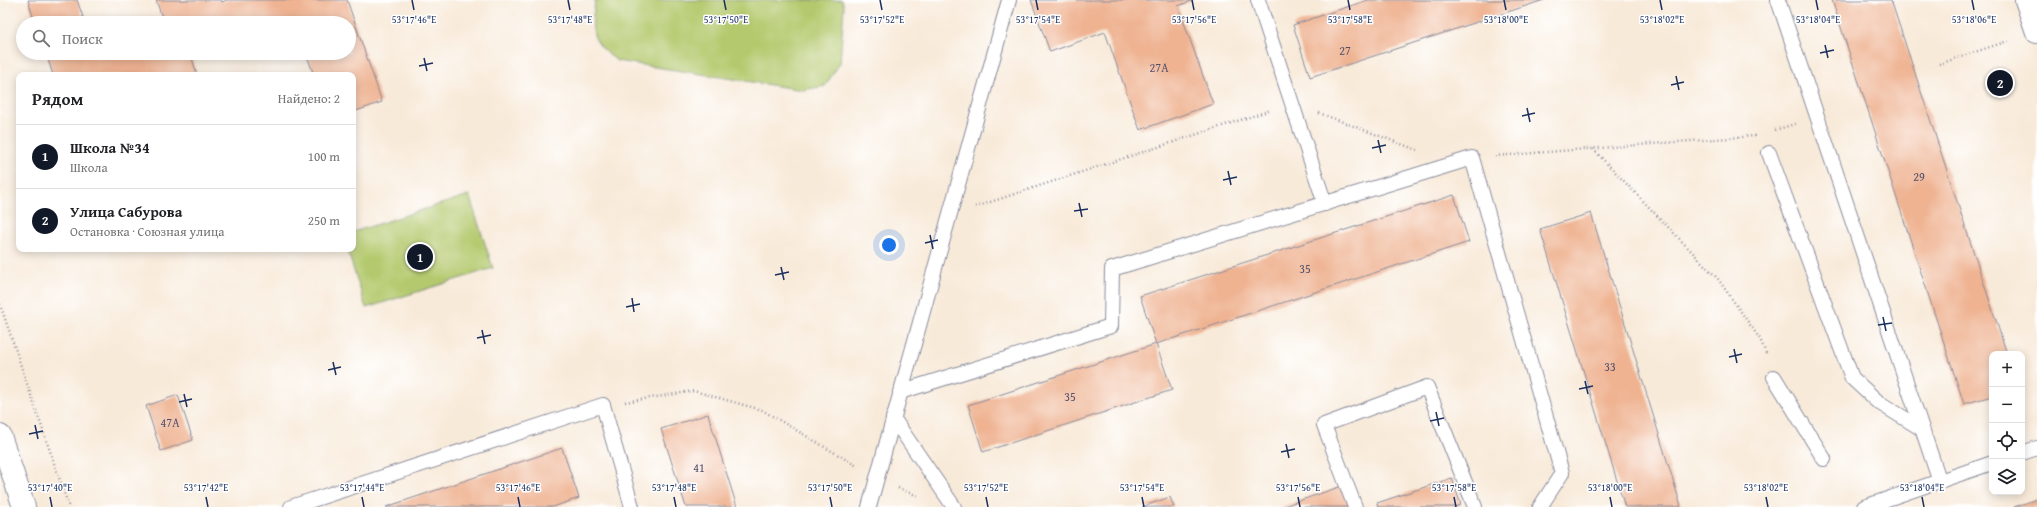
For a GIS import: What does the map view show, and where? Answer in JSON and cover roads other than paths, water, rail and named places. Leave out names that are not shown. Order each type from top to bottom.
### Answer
[{"type":"street","points":[[2026,0],[2037,32]]},
{"type":"street","points":[[0,436],[24,507]]},
{"type":"lane","points":[[869,507],[1010,0]]},
{"type":"lane","points":[[1258,0],[1325,204]]},
{"type":"lane","points":[[1778,0],[1940,482]]},
{"type":"lane","points":[[1769,153],[1852,378],[1878,402],[1922,429]]},
{"type":"lane","points":[[900,392],[1111,326],[1112,269],[1472,158],[1562,472],[1540,507]]},
{"type":"lane","points":[[1774,377],[1824,459]]},
{"type":"lane","points":[[1355,507],[1324,425],[1427,387],[1475,507]]},
{"type":"lane","points":[[291,507],[603,405],[632,507]]},
{"type":"lane","points":[[893,418],[954,507]]},
{"type":"lane","points":[[2025,452],[2037,448]]},
{"type":"lane","points":[[1864,507],[1989,465]]},
{"type":"place","name":"Улица Сабурова","points":[[2000,83]]},
{"type":"place","name":"Школа №34","points":[[420,257]]}]
